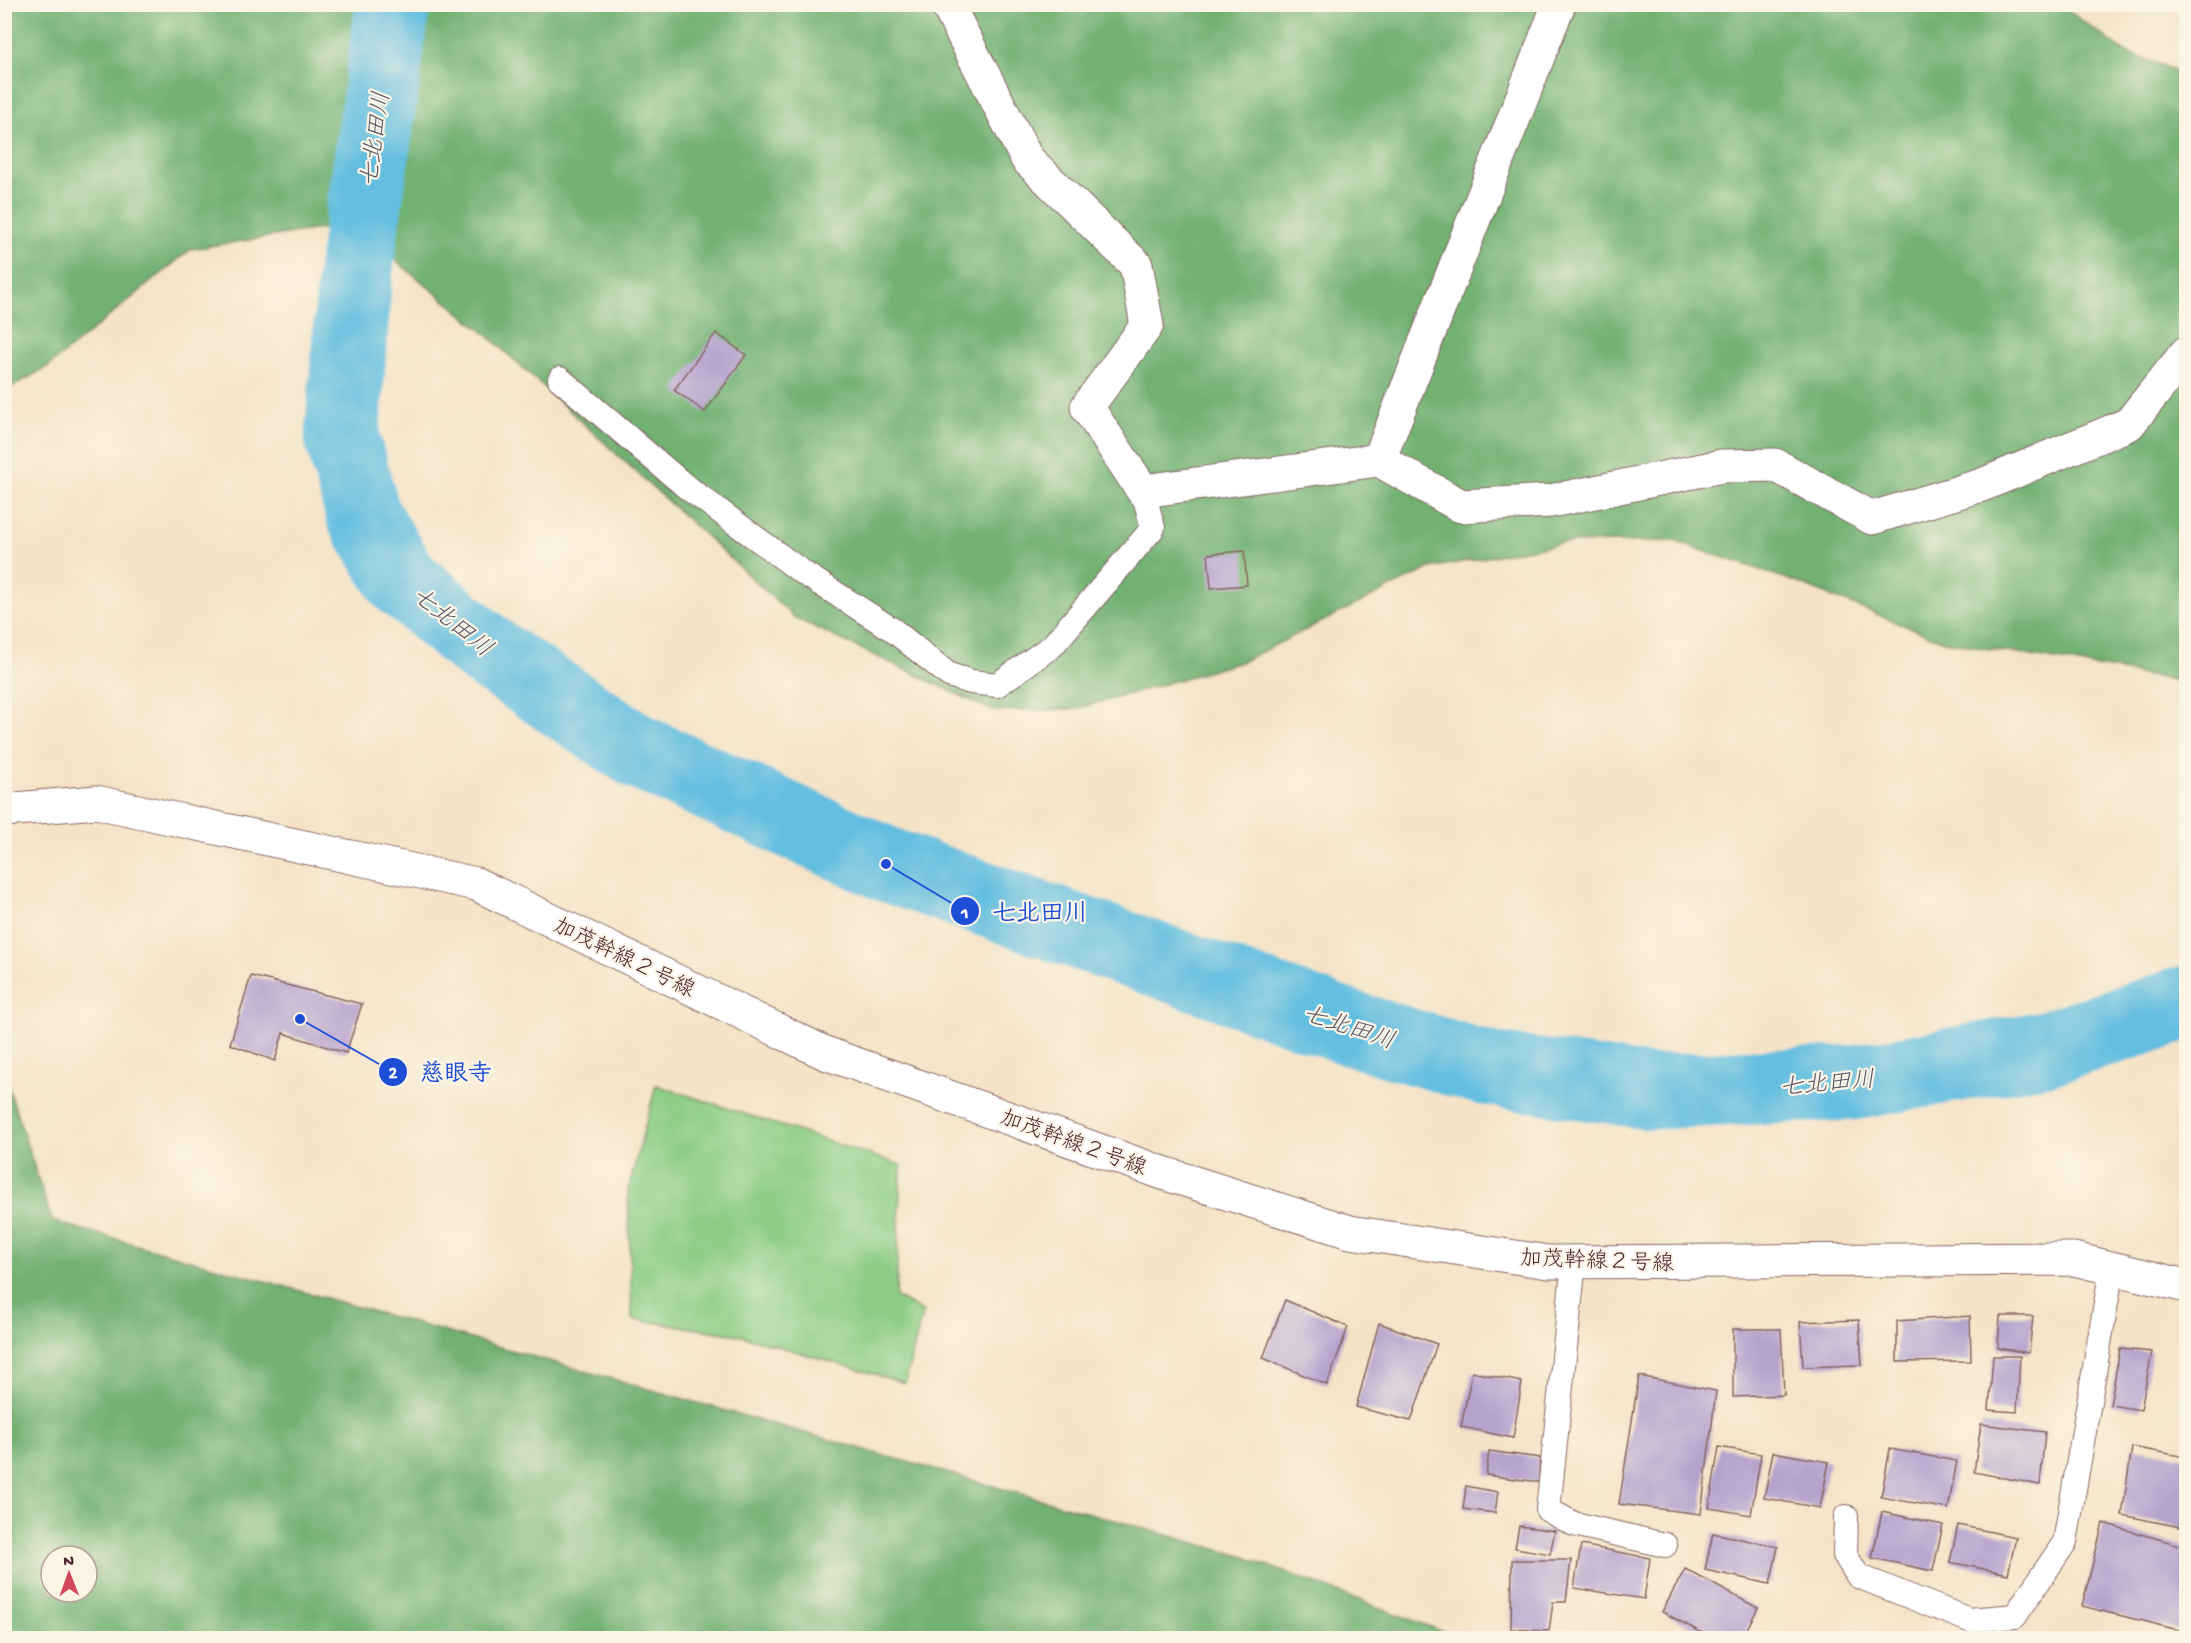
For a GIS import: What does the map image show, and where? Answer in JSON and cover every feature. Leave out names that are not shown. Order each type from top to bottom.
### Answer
[{"type":"street","points":[[948,4],[1027,159],[1136,265],[1147,325],[1087,408],[1143,490],[1378,460],[1461,506],[1551,501],[1722,466],[1775,465],[1872,519],[1982,485],[2129,424],[2187,353]]},
{"type":"street","points":[[1378,460],[1559,4]]},
{"type":"street","name":"加茂幹線２号線","points":[[4,810],[96,802],[476,884],[825,1053],[1160,1172],[1350,1232],[1548,1262],[2074,1259],[2187,1286]]},
{"type":"lane","points":[[560,380],[684,485],[802,572],[894,630],[949,675],[971,682],[997,685],[1052,646],[1153,528],[1143,490]]},
{"type":"lane","points":[[1574,1262],[1548,1510],[1574,1524],[1665,1545]]},
{"type":"lane","points":[[1846,1517],[1845,1555],[1858,1576],[1969,1620],[2015,1616],[2065,1542],[2112,1268]]},
{"type":"green space","points":[[2059,4],[2127,53],[2186,74],[2186,682],[1944,641],[1793,581],[1674,541],[1562,543],[1430,568],[1241,662],[1076,709],[993,711],[795,618],[486,334],[351,224],[191,249],[49,366],[5,391],[5,5]]},
{"type":"green space","points":[[5,1077],[52,1221],[1242,1556],[1460,1638],[5,1638]]},
{"type":"green space","points":[[656,1085],[901,1165],[896,1297],[923,1312],[905,1383],[739,1335],[632,1319],[628,1190]]},
{"type":"building","points":[[716,333],[746,355],[705,412],[674,390]]},
{"type":"building","points":[[1244,551],[1247,585],[1211,588],[1208,554]]},
{"type":"building","points":[[251,976],[362,1004],[346,1053],[283,1033],[275,1061],[230,1044]]},
{"type":"building","points":[[1285,1300],[1348,1327],[1327,1385],[1263,1358]]},
{"type":"building","points":[[1970,1316],[1971,1361],[1897,1362],[1897,1321]]},
{"type":"building","points":[[2000,1316],[2033,1316],[2029,1353],[1998,1348]]},
{"type":"building","points":[[1859,1320],[1862,1365],[1803,1367],[1800,1322]]},
{"type":"building","points":[[1379,1323],[1437,1344],[1411,1421],[1356,1407]]},
{"type":"building","points":[[1733,1329],[1781,1329],[1784,1395],[1733,1397]]},
{"type":"building","points":[[2120,1349],[2152,1352],[2141,1410],[2110,1405]]},
{"type":"building","points":[[1993,1356],[2020,1356],[2017,1412],[1989,1410]]},
{"type":"building","points":[[1472,1372],[1522,1382],[1513,1438],[1461,1427]]},
{"type":"building","points":[[1639,1376],[1716,1391],[1701,1514],[1619,1504]]},
{"type":"building","points":[[1981,1424],[2045,1432],[2040,1485],[1974,1472]]},
{"type":"building","points":[[1719,1447],[1761,1454],[1751,1515],[1709,1508]]},
{"type":"building","points":[[2132,1447],[2186,1457],[2185,1528],[2122,1515]]},
{"type":"building","points":[[1890,1449],[1957,1461],[1948,1509],[1881,1497]]},
{"type":"building","points":[[1489,1451],[1540,1458],[1539,1482],[1486,1475]]},
{"type":"building","points":[[1773,1452],[1829,1462],[1820,1508],[1764,1498]]},
{"type":"building","points":[[1466,1486],[1498,1492],[1495,1513],[1463,1509]]},
{"type":"building","points":[[1882,1512],[1943,1525],[1933,1571],[1872,1558]]},
{"type":"building","points":[[2103,1523],[2186,1547],[2186,1618],[2183,1631],[2082,1606]]},
{"type":"building","points":[[1958,1525],[2016,1537],[2008,1574],[1950,1562]]},
{"type":"building","points":[[1519,1526],[1555,1531],[1550,1554],[1515,1548]]},
{"type":"building","points":[[1713,1533],[1778,1547],[1770,1584],[1705,1570]]},
{"type":"building","points":[[1581,1545],[1650,1558],[1644,1599],[1574,1588]]},
{"type":"building","points":[[1512,1560],[1571,1560],[1566,1602],[1553,1602],[1549,1631],[1511,1629]]},
{"type":"building","points":[[1685,1569],[1758,1608],[1742,1638],[1712,1638],[1662,1612]]},
{"type":"waterway","name":"七北田川","points":[[393,4],[355,273],[342,438],[364,517],[402,580],[489,653],[639,752],[886,864],[1350,1028],[1484,1068],[1649,1092],[1851,1083],[2047,1048],[2186,1003]]},
{"type":"place","name":"七北田川","points":[[886,864]]},
{"type":"place","name":"慈眼寺","points":[[300,1019]]}]
